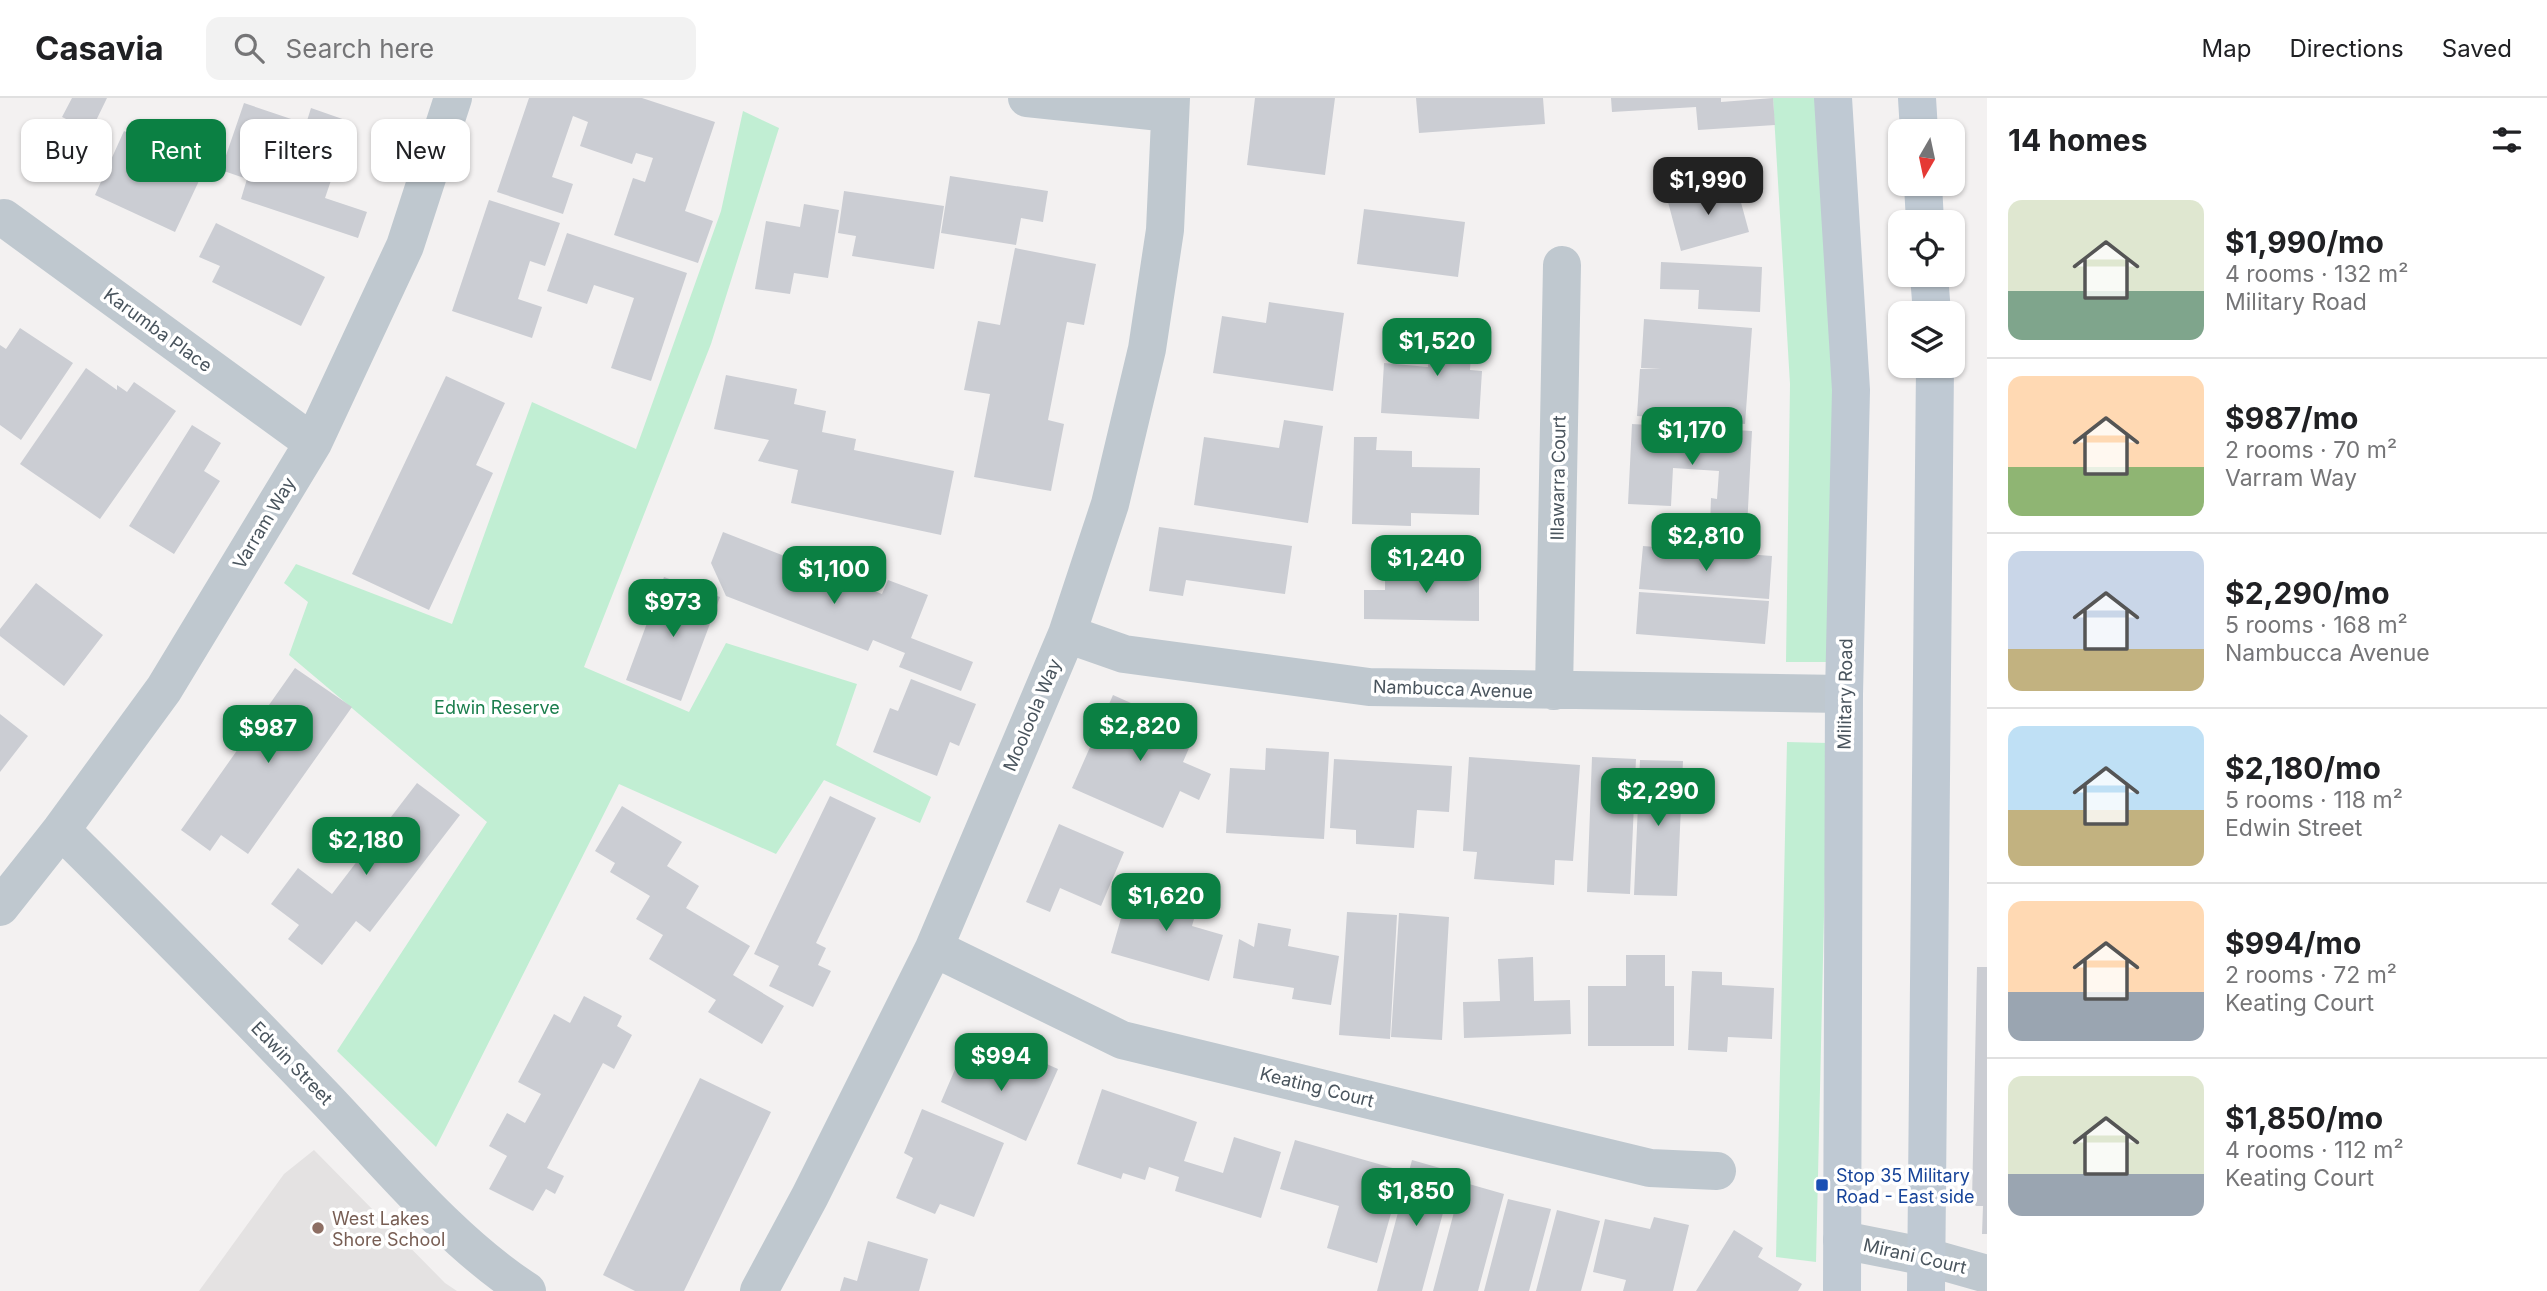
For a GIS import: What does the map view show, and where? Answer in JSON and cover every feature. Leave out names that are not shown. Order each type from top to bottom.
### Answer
[{"type":"main road","name":"Military Road","points":[[1833,98],[1851,390],[1844,694],[1842,1291]]},
{"type":"main road","points":[[1917,98],[1918,119]]},
{"type":"main road","points":[[1926,1274],[1935,378]]},
{"type":"street","name":"Varram Way","points":[[0,907],[61,830],[164,689],[313,443],[405,246],[453,98]]},
{"type":"street","points":[[1027,98],[1171,105]]},
{"type":"street","name":"Mooloola Way","points":[[759,1291],[810,1196],[934,948],[1067,634],[1110,504],[1147,349],[1165,230],[1171,105]]},
{"type":"street","name":"Karumba Place","points":[[4,218],[313,443]]},
{"type":"street","name":"Illawarra Court","points":[[1554,691],[1562,265]]},
{"type":"street","name":"Nambucca Avenue","points":[[1067,634],[1124,654],[1369,687],[1844,694]]},
{"type":"street","name":"Edwin Street","points":[[61,830],[259,1028],[443,1221],[510,1280],[527,1291]]},
{"type":"street","name":"Keating Court","points":[[934,948],[1122,1040],[1650,1168],[1717,1171]]},
{"type":"street","name":"Mirani Court","points":[[1842,1240],[1926,1274],[1987,1273]]},
{"type":"shaded area","name":"West Lakes Shore School","points":[[314,1150],[445,1283],[457,1291],[199,1291],[284,1174]]},
{"type":"green space","points":[[1773,98],[1822,98],[1837,364],[1831,662],[1786,662],[1790,384]]},
{"type":"green space","name":"Edwin Reserve","points":[[743,111],[779,128],[711,344],[584,667],[689,712],[726,643],[857,684],[836,745],[931,797],[920,823],[824,780],[776,854],[619,784],[436,1147],[337,1051],[487,822],[289,655],[308,602],[284,583],[296,564],[452,624],[532,402],[636,449],[721,211]]},
{"type":"green space","points":[[1787,742],[1828,743],[1816,1262],[1776,1257]]},
{"type":"building","points":[[72,98],[107,98],[97,119],[62,117]]},
{"type":"building","points":[[529,98],[642,98],[715,122],[685,211],[713,221],[698,263],[614,235],[633,178],[645,182],[653,158],[636,153],[632,164],[580,146],[588,122],[573,116],[552,177],[573,184],[563,214],[497,192]]},
{"type":"building","points":[[1255,98],[1335,98],[1325,175],[1247,165]]},
{"type":"building","points":[[1416,98],[1543,98],[1545,124],[1419,133]]},
{"type":"building","points":[[1611,98],[1721,98],[1721,102],[1773,98],[1775,125],[1698,130],[1696,107],[1612,112]]},
{"type":"building","points":[[244,103],[291,119],[240,119],[240,177],[226,172],[226,155]]},
{"type":"building","points":[[311,108],[342,119],[308,119]]},
{"type":"building","points":[[124,131],[126,182],[198,182],[175,232],[95,195],[101,182],[112,182],[112,157]]},
{"type":"building","points":[[950,176],[1048,191],[1043,222],[1021,218],[1016,245],[941,233]]},
{"type":"building","points":[[246,182],[330,182],[325,198],[367,212],[358,238],[241,199]]},
{"type":"building","points":[[1736,184],[1749,232],[1681,251],[1668,202]]},
{"type":"building","points":[[844,191],[944,206],[934,269],[852,256],[856,236],[838,233]]},
{"type":"building","points":[[489,200],[560,223],[545,266],[530,261],[518,299],[542,307],[532,338],[452,311]]},
{"type":"building","points":[[804,204],[839,210],[828,278],[794,273],[790,294],[755,289],[766,221],[800,227]]},
{"type":"building","points":[[1364,209],[1465,222],[1458,277],[1357,264]]},
{"type":"building","points":[[216,223],[325,277],[301,326],[212,282],[220,266],[199,257]]},
{"type":"building","points":[[567,233],[687,273],[651,381],[611,368],[634,298],[594,285],[587,304],[547,291]]},
{"type":"building","points":[[1015,248],[1096,264],[1084,325],[1067,322],[1048,420],[1064,424],[1051,491],[974,477],[990,394],[964,390],[978,321],[1000,325]]},
{"type":"building","points":[[1661,262],[1762,267],[1760,312],[1698,309],[1699,290],[1660,289]]},
{"type":"building","points":[[1269,302],[1344,313],[1333,391],[1213,373],[1222,316],[1266,323]]},
{"type":"building","points":[[1644,319],[1752,328],[1745,424],[1637,416],[1640,369],[1661,369],[1641,368]]},
{"type":"building","points":[[1431,320],[1473,322],[1470,370],[1482,371],[1479,419],[1381,413],[1384,363],[1428,367]]},
{"type":"building","points":[[20,328],[73,363],[21,440],[0,425],[0,345],[6,349]]},
{"type":"building","points":[[86,368],[117,390],[117,385],[127,392],[134,382],[176,411],[100,519],[20,464]]},
{"type":"building","points":[[726,375],[797,389],[794,404],[826,411],[822,432],[856,439],[854,450],[954,471],[941,535],[791,503],[798,470],[758,461],[769,440],[714,429]]},
{"type":"building","points":[[446,376],[505,403],[476,465],[493,473],[429,610],[352,574]]},
{"type":"building","points":[[1284,420],[1323,426],[1308,523],[1194,505],[1204,437],[1279,448]]},
{"type":"building","points":[[1632,424],[1752,431],[1747,528],[1710,526],[1711,498],[1717,499],[1719,471],[1673,468],[1671,506],[1628,504]]},
{"type":"building","points":[[192,425],[221,443],[204,471],[220,481],[174,554],[129,526]]},
{"type":"building","points":[[1354,437],[1377,437],[1376,450],[1412,451],[1412,467],[1480,468],[1479,515],[1411,513],[1411,526],[1352,524]]},
{"type":"building","points":[[1159,527],[1292,546],[1285,594],[1186,580],[1183,596],[1149,591]]},
{"type":"building","points":[[723,532],[882,594],[888,580],[928,595],[911,638],[973,662],[961,691],[899,667],[905,653],[873,640],[868,651],[726,596],[711,563]]},
{"type":"building","points":[[1643,546],[1772,556],[1769,599],[1639,589]]},
{"type":"building","points":[[1385,567],[1479,569],[1479,621],[1364,619],[1364,590],[1385,590]]},
{"type":"building","points":[[664,577],[720,597],[681,701],[626,680]]},
{"type":"building","points":[[36,583],[103,635],[64,686],[0,636],[0,629]]},
{"type":"building","points":[[1639,592],[1769,601],[1765,644],[1636,634]]},
{"type":"building","points":[[295,668],[352,707],[248,854],[221,835],[210,851],[181,830]]},
{"type":"building","points":[[911,679],[976,704],[959,746],[950,742],[937,776],[873,752],[890,708],[898,711]]},
{"type":"building","points":[[1113,695],[1196,732],[1183,762],[1211,774],[1199,800],[1180,791],[1163,828],[1072,788]]},
{"type":"building","points":[[0,714],[28,736],[0,772]]},
{"type":"building","points":[[1266,748],[1329,752],[1324,839],[1226,833],[1230,768],[1265,770]]},
{"type":"building","points":[[1469,757],[1580,765],[1573,861],[1555,860],[1554,885],[1474,879],[1477,852],[1463,851]]},
{"type":"building","points":[[1592,757],[1636,759],[1630,894],[1587,892]]},
{"type":"building","points":[[1334,759],[1452,766],[1449,812],[1417,810],[1414,848],[1356,844],[1356,830],[1330,828]]},
{"type":"building","points":[[1640,760],[1683,761],[1677,896],[1634,895]]},
{"type":"building","points":[[417,783],[460,815],[370,932],[356,921],[322,965],[288,939],[299,925],[271,904],[298,868],[332,894]]},
{"type":"building","points":[[830,796],[876,818],[816,943],[826,948],[818,965],[831,971],[813,1007],[769,986],[779,966],[754,954]]},
{"type":"building","points":[[622,806],[682,842],[667,866],[699,886],[686,908],[750,946],[733,975],[784,1006],[762,1044],[708,1012],[716,1000],[649,959],[663,935],[636,919],[650,896],[610,872],[615,863],[595,851]]},
{"type":"building","points":[[1059,824],[1124,852],[1101,906],[1060,888],[1050,912],[1026,902]]},
{"type":"building","points":[[1142,882],[1200,898],[1192,926],[1223,935],[1209,981],[1111,953],[1128,894],[1138,897]]},
{"type":"building","points":[[1347,912],[1397,915],[1390,1039],[1339,1035]]},
{"type":"building","points":[[1399,913],[1449,917],[1442,1040],[1391,1037]]},
{"type":"building","points":[[1258,923],[1291,929],[1288,946],[1339,956],[1331,1005],[1292,999],[1294,988],[1233,978],[1239,939],[1254,947]]},
{"type":"building","points":[[1626,955],[1665,955],[1665,986],[1674,986],[1674,1046],[1588,1046],[1588,986],[1626,986]]},
{"type":"building","points":[[1533,957],[1534,1001],[1570,1000],[1571,1034],[1464,1038],[1463,1002],[1500,1001],[1498,959]]},
{"type":"building","points":[[1977,967],[1987,967],[1987,1234],[1982,1234],[1983,1206],[1976,1206],[1972,1201]]},
{"type":"building","points":[[1692,971],[1722,972],[1722,985],[1774,988],[1772,1039],[1728,1037],[1727,1052],[1688,1050]]},
{"type":"building","points":[[584,996],[622,1016],[617,1026],[632,1035],[614,1069],[603,1063],[547,1168],[564,1176],[555,1194],[546,1189],[533,1211],[489,1189],[507,1156],[489,1146],[507,1113],[525,1123],[541,1094],[518,1082],[554,1014],[570,1023]]},
{"type":"building","points":[[962,1053],[1014,1076],[1024,1054],[1058,1069],[1026,1141],[941,1102]]},
{"type":"building","points":[[700,1078],[771,1112],[684,1291],[635,1291],[603,1275]]},
{"type":"building","points":[[1102,1089],[1197,1122],[1184,1161],[1223,1173],[1234,1137],[1281,1152],[1261,1218],[1175,1191],[1179,1177],[1149,1167],[1145,1180],[1123,1173],[1121,1179],[1077,1164]]},
{"type":"building","points":[[922,1109],[1004,1143],[974,1217],[940,1204],[935,1214],[896,1198],[913,1158],[904,1153]]},
{"type":"building","points":[[1295,1140],[1403,1171],[1377,1263],[1327,1248],[1339,1206],[1280,1189]]},
{"type":"building","points":[[1412,1160],[1454,1172],[1422,1291],[1377,1291]]},
{"type":"building","points":[[1462,1182],[1504,1194],[1478,1291],[1433,1291]]},
{"type":"building","points":[[1508,1199],[1551,1209],[1529,1291],[1484,1291]]},
{"type":"building","points":[[1557,1210],[1600,1221],[1581,1291],[1536,1291]]},
{"type":"building","points":[[1654,1217],[1689,1225],[1673,1291],[1623,1291],[1626,1280],[1593,1272],[1605,1219],[1650,1229]]},
{"type":"building","points":[[1734,1230],[1763,1248],[1758,1257],[1802,1284],[1798,1291],[1696,1291]]},
{"type":"building","points":[[868,1241],[928,1259],[919,1291],[840,1291],[844,1277],[857,1281]]},
{"type":"place","name":"Stop 35 Military Road - East side","points":[[1822,1185]]},
{"type":"place","name":"West Lakes Shore School","points":[[318,1228]]}]
